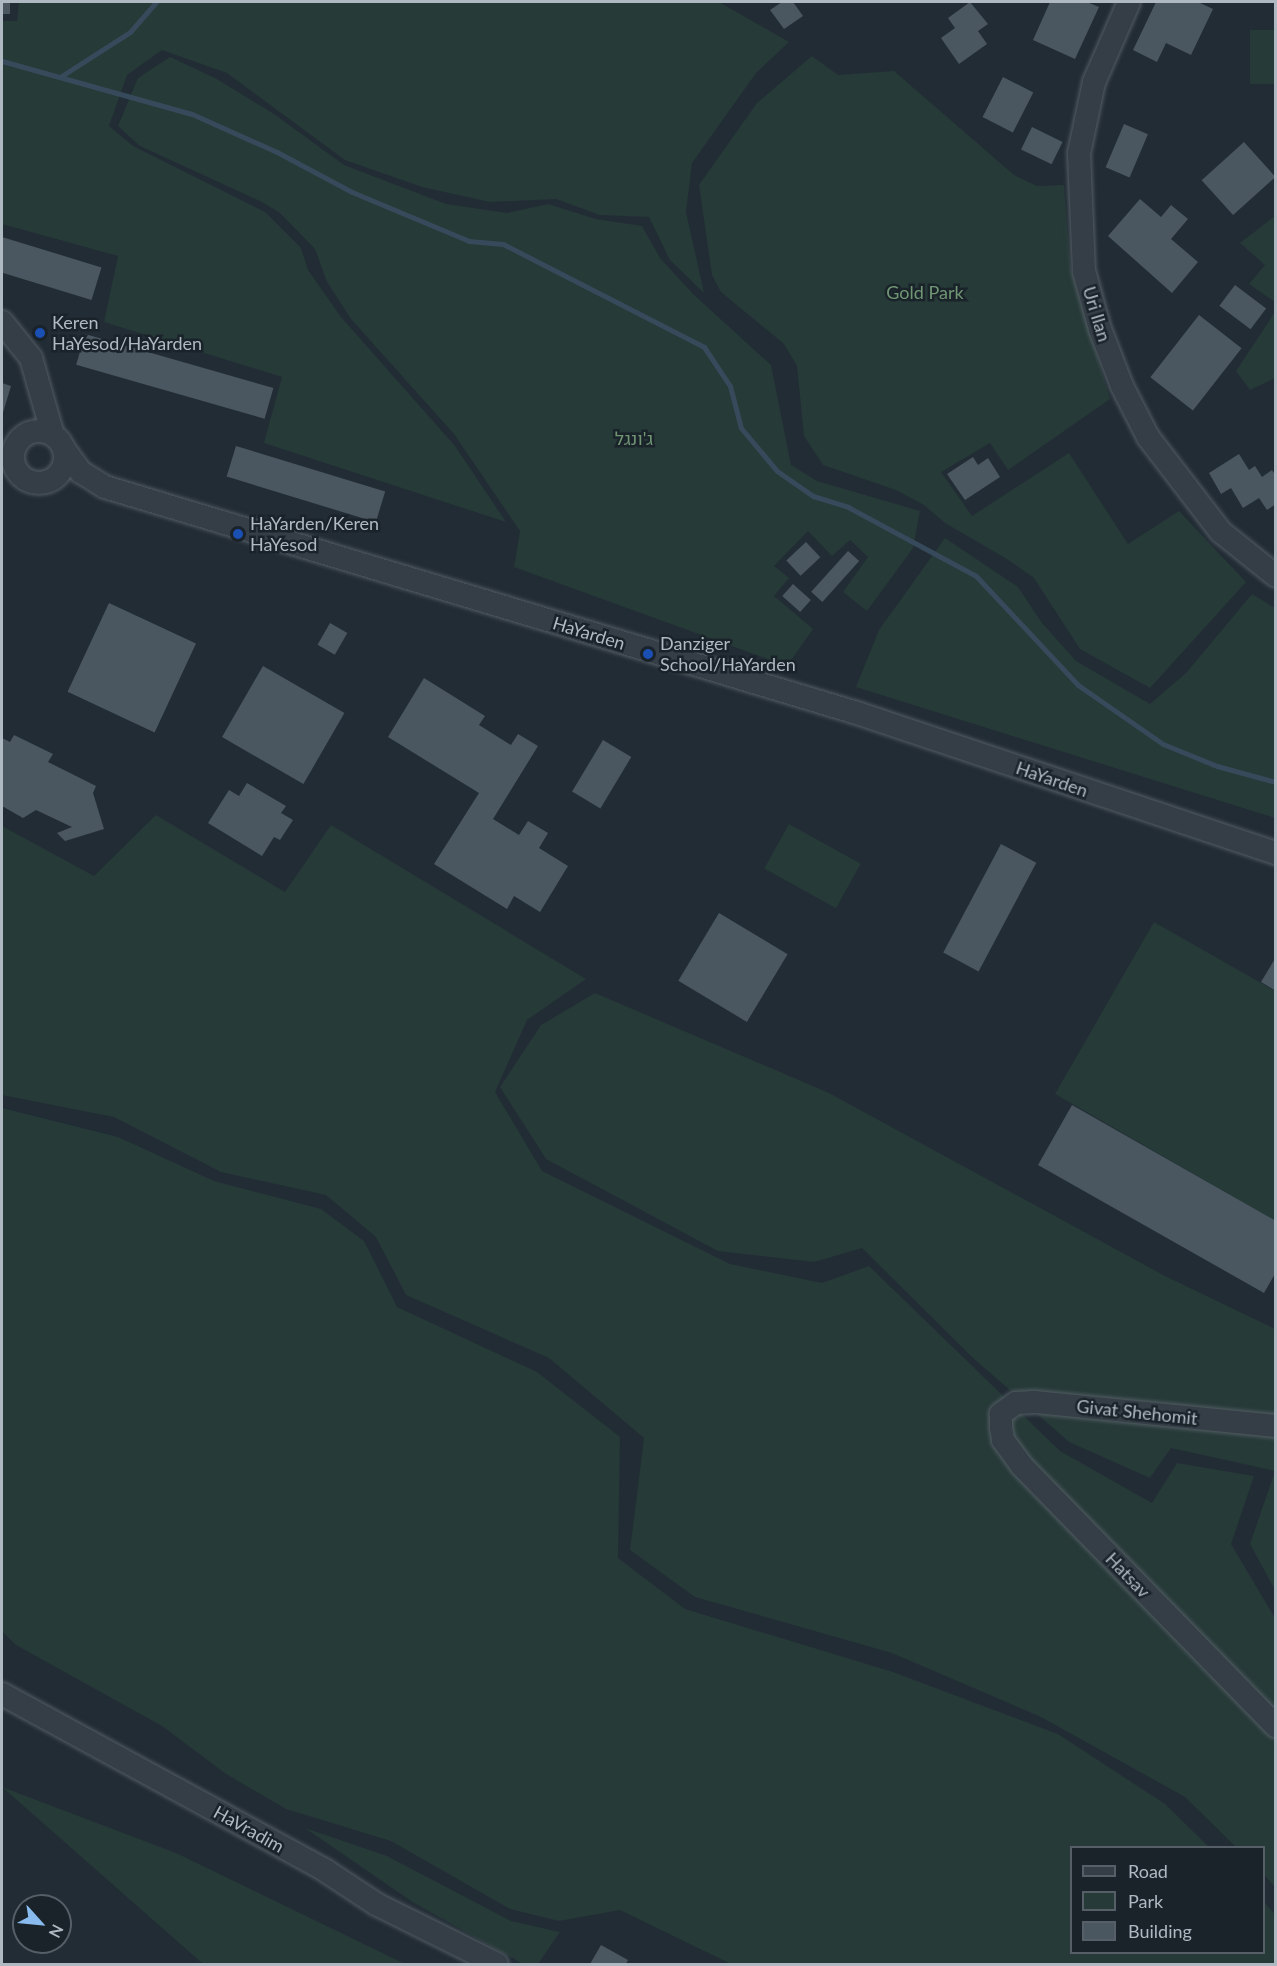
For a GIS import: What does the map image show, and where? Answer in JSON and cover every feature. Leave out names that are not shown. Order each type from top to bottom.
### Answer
[{"type":"street","name":"Uri Ilan","points":[[1129,2],[1094,82],[1079,153],[1084,271],[1100,329],[1122,386],[1148,437],[1221,532],[1275,576]]},
{"type":"street","points":[[2,322],[31,358],[37,376],[58,442],[60,473],[45,483],[36,483],[11,471],[14,442],[37,403],[37,376]]},
{"type":"street","points":[[14,442],[41,431],[58,442]]},
{"type":"street","name":"HaYarden","points":[[58,442],[81,472],[105,487]]},
{"type":"street","name":"HaYarden","points":[[45,483],[105,487],[840,708],[1275,853]]},
{"type":"street","name":"Givat Shehomit","points":[[1002,1414],[1016,1403],[1034,1402],[1275,1426]]},
{"type":"street","name":"Hatsav","points":[[1002,1414],[1003,1440],[1021,1465],[1275,1726]]},
{"type":"street","name":"HaVradim","points":[[2,1694],[316,1866],[376,1904],[496,1965]]},
{"type":"green space","points":[[19,2],[719,2],[789,42],[756,73],[692,163],[686,212],[704,293],[670,260],[649,217],[600,215],[556,199],[490,202],[422,187],[345,160],[227,73],[162,50],[127,75],[109,126],[133,146],[265,212],[301,248],[308,270],[341,317],[455,446],[506,522],[264,443],[282,377],[104,322],[118,256],[2,224],[2,21],[17,21]]},
{"type":"green space","points":[[1250,30],[1275,30],[1275,84],[1250,84]]},
{"type":"green space","name":"Gold Park","points":[[812,56],[838,75],[894,71],[1014,175],[1037,186],[1064,185],[1070,267],[1110,399],[1008,470],[990,443],[941,472],[972,516],[1069,453],[1128,544],[1179,511],[1246,582],[1150,688],[1080,649],[1034,578],[1007,559],[945,523],[924,505],[896,490],[823,465],[804,436],[797,366],[784,344],[721,292],[712,275],[699,185],[757,103]]},
{"type":"green space","name":"ג'ונגל","points":[[170,57],[215,78],[274,114],[344,165],[446,204],[507,213],[548,204],[596,219],[642,226],[660,258],[693,294],[771,365],[791,465],[817,481],[920,511],[913,548],[867,611],[843,592],[868,557],[850,540],[832,556],[808,531],[774,566],[789,578],[774,596],[813,629],[787,666],[514,567],[520,531],[454,434],[351,319],[327,282],[315,249],[280,213],[262,202],[140,146],[118,126],[138,78]]},
{"type":"green space","points":[[1275,216],[1275,302],[1249,284],[1265,265],[1240,243]]},
{"type":"green space","points":[[1275,312],[1275,378],[1250,390],[1236,371]]},
{"type":"green space","points":[[945,538],[1018,587],[1042,623],[1076,661],[1150,704],[1186,673],[1252,594],[1275,608],[1275,818],[856,687],[879,630]]},
{"type":"green space","points":[[156,815],[285,892],[331,825],[586,979],[527,1020],[495,1092],[542,1171],[730,1264],[822,1283],[869,1266],[1060,1451],[1152,1503],[1177,1463],[1254,1476],[1231,1544],[1275,1618],[1275,1887],[1265,1876],[1265,1846],[1235,1846],[1185,1797],[1041,1717],[892,1653],[695,1597],[630,1550],[644,1438],[549,1358],[406,1295],[376,1237],[326,1195],[221,1172],[114,1117],[2,1095],[2,826],[94,876]]},
{"type":"green space","points":[[789,824],[861,864],[836,908],[764,869]]},
{"type":"green space","points":[[1154,922],[1275,991],[1275,1221],[1055,1094]]},
{"type":"green space","points":[[595,993],[829,1093],[1165,1276],[1275,1329],[1275,1471],[1171,1448],[1150,1478],[1069,1442],[972,1357],[862,1248],[814,1262],[718,1251],[546,1159],[500,1087],[541,1025]]},
{"type":"green space","points":[[2,1108],[118,1137],[214,1181],[321,1209],[364,1241],[397,1307],[537,1372],[620,1437],[618,1558],[685,1609],[893,1672],[1058,1734],[1165,1804],[1208,1846],[1070,1846],[1070,1954],[1265,1954],[1265,1903],[1273,1912],[1275,1922],[1275,1964],[731,1964],[620,1910],[559,1921],[510,1909],[391,1841],[286,1809],[226,1774],[162,1726],[16,1645],[2,1631]]},
{"type":"green space","points":[[1275,1471],[1275,1590],[1250,1544]]},
{"type":"green space","points":[[2,1787],[176,1853],[405,1964],[203,1964]]},
{"type":"green space","points":[[305,1828],[387,1856],[511,1921],[560,1932],[538,1964],[523,1964],[414,1903]]},
{"type":"building","points":[[2,2],[10,2],[10,14],[2,14]]},
{"type":"building","points":[[782,2],[793,2],[803,16],[784,29],[770,10]]},
{"type":"building","points":[[970,2],[988,24],[978,31],[987,44],[959,64],[941,38],[955,28],[948,18]]},
{"type":"building","points":[[1050,2],[1087,2],[1099,7],[1075,59],[1033,40]]},
{"type":"building","points":[[1156,2],[1198,2],[1213,9],[1191,55],[1166,43],[1157,62],[1133,50]]},
{"type":"building","points":[[1003,77],[1033,92],[1013,133],[983,117]]},
{"type":"building","points":[[1124,124],[1148,134],[1130,177],[1106,167]]},
{"type":"building","points":[[1032,127],[1063,142],[1052,164],[1021,149]]},
{"type":"building","points":[[1244,142],[1275,177],[1233,215],[1202,180]]},
{"type":"building","points":[[1140,199],[1161,217],[1171,205],[1188,219],[1171,239],[1198,262],[1172,293],[1108,236]]},
{"type":"building","points":[[2,237],[101,267],[92,300],[2,273]]},
{"type":"building","points":[[1235,285],[1266,308],[1250,329],[1219,306]]},
{"type":"building","points":[[1199,315],[1242,348],[1193,410],[1150,377]]},
{"type":"building","points":[[85,334],[273,388],[265,419],[76,365]]},
{"type":"building","points":[[2,383],[11,386],[2,416]]},
{"type":"building","points":[[236,446],[385,492],[376,522],[227,477]]},
{"type":"building","points":[[1239,454],[1249,470],[1255,466],[1262,477],[1272,470],[1276,476],[1276,504],[1267,510],[1259,498],[1243,508],[1231,488],[1221,494],[1209,473]]},
{"type":"building","points":[[973,457],[978,465],[988,458],[1000,477],[965,500],[947,474]]},
{"type":"building","points":[[806,542],[820,557],[801,576],[786,560]]},
{"type":"building","points":[[848,551],[859,561],[822,602],[811,592]]},
{"type":"building","points":[[793,584],[811,600],[800,612],[782,596]]},
{"type":"building","points":[[109,603],[196,644],[155,732],[68,692]]},
{"type":"building","points":[[330,623],[347,633],[335,655],[318,645]]},
{"type":"building","points":[[263,666],[344,713],[303,784],[222,737]]},
{"type":"building","points":[[424,678],[485,716],[479,725],[511,745],[518,734],[538,746],[493,819],[519,835],[528,821],[548,833],[539,848],[568,866],[540,912],[514,896],[507,909],[434,864],[479,793],[388,737]]},
{"type":"building","points":[[14,735],[53,754],[48,762],[96,786],[93,793],[104,829],[65,841],[57,833],[72,827],[36,810],[23,818],[2,806],[2,738],[10,742]]},
{"type":"building","points":[[603,740],[631,757],[600,808],[572,791]]},
{"type":"building","points":[[247,783],[286,806],[281,813],[293,820],[280,840],[274,837],[262,856],[208,823],[229,790],[239,796]]},
{"type":"building","points":[[1001,844],[1036,863],[979,971],[943,953]]},
{"type":"building","points":[[719,913],[788,954],[747,1022],[678,981]]},
{"type":"building","points":[[1276,957],[1276,991],[1261,982]]},
{"type":"building","points":[[1072,1105],[1276,1221],[1276,1272],[1264,1293],[1038,1165]]},
{"type":"building","points":[[601,1945],[628,1960],[626,1964],[590,1964]]},
{"type":"waterway","points":[[60,77],[130,32],[156,2]]},
{"type":"waterway","points":[[2,61],[192,114],[277,152],[352,192],[469,241],[503,244],[704,347],[730,386],[741,428],[777,471],[813,496],[848,507],[976,576],[1078,685],[1163,744],[1217,766],[1276,782]]},
{"type":"place","name":"Keren HaYesod/HaYarden","points":[[40,333]]},
{"type":"place","name":"HaYarden/Keren HaYesod","points":[[238,534]]},
{"type":"place","name":"Danziger School/HaYarden","points":[[648,654]]}]
